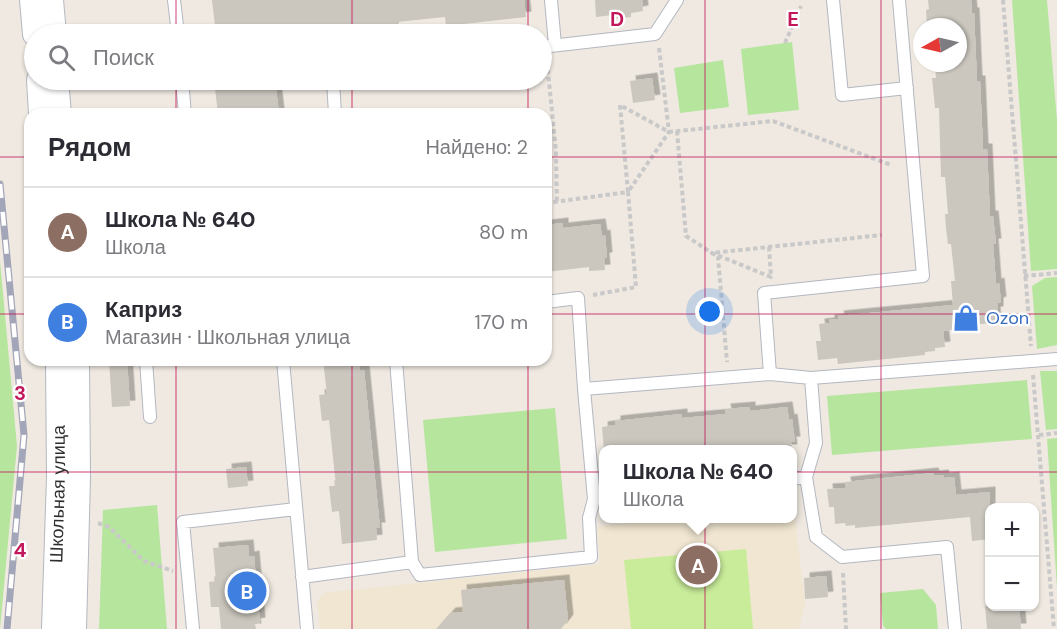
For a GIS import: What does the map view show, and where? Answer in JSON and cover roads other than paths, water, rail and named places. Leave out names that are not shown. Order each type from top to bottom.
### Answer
[{"type":"street","points":[[32,0],[34,24]]},
{"type":"street","points":[[51,0],[53,24]]},
{"type":"street","points":[[40,90],[41,108]]},
{"type":"street","points":[[57,90],[58,108]]},
{"type":"street","name":"Школьная улица","points":[[54,629],[59,477],[57,366]]},
{"type":"street","name":"Школьная улица","points":[[74,629],[78,478],[76,366]]},
{"type":"lane","points":[[174,0],[177,24]]},
{"type":"lane","points":[[551,0],[555,45]]},
{"type":"lane","points":[[552,45],[655,34],[677,0]]},
{"type":"lane","points":[[833,0],[842,95],[907,88]]},
{"type":"lane","points":[[770,374],[764,293],[923,276],[899,0]]},
{"type":"lane","points":[[183,90],[184,108]]},
{"type":"lane","points":[[334,90],[335,108]]},
{"type":"lane","points":[[396,366],[412,562],[420,575],[591,557],[590,518],[599,498],[584,389],[578,298],[552,301]]},
{"type":"lane","points":[[584,389],[770,374],[811,378],[1057,359]]},
{"type":"lane","points":[[147,366],[150,417]]},
{"type":"lane","points":[[284,366],[307,629]]},
{"type":"lane","points":[[811,378],[816,443],[806,477],[816,537],[842,556],[948,548],[955,629]]},
{"type":"lane","points":[[797,478],[806,477]]},
{"type":"lane","points":[[193,629],[183,522],[296,509]]},
{"type":"lane","points":[[302,577],[412,562]]},
{"type":"railway","points":[[0,184],[24,435],[7,629]]},
{"type":"place","name":"Ozon","points":[[966,318]]},
{"type":"place","name":"Школа № 640","points":[[698,565]]},
{"type":"place","name":"Каприз","points":[[247,591]]}]
